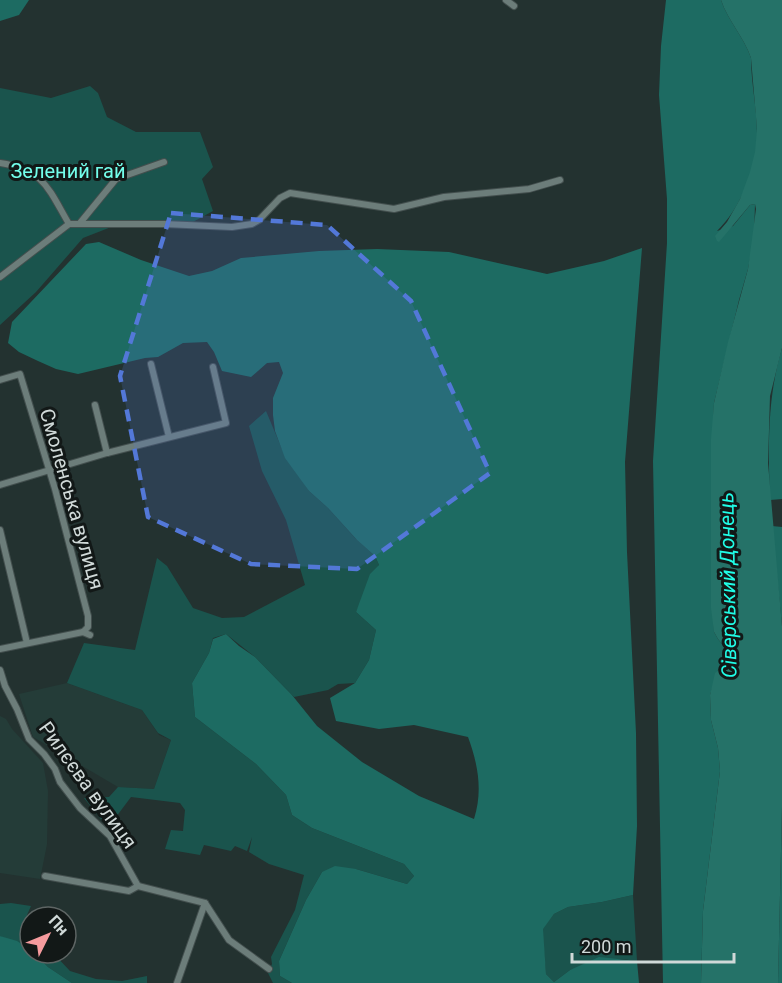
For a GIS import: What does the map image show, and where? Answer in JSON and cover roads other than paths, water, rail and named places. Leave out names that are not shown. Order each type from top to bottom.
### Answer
[{"type":"street","points":[[506,0],[514,6]]},
{"type":"street","points":[[80,223],[116,179],[164,162]]},
{"type":"street","points":[[0,163],[23,169],[45,183],[69,224]]},
{"type":"street","points":[[0,277],[69,224],[232,227],[252,224],[259,220],[280,198],[291,193],[394,209],[444,197],[529,189],[561,180]]},
{"type":"street","points":[[151,364],[169,437]]},
{"type":"street","points":[[0,485],[107,453],[226,423],[213,367]]},
{"type":"street","name":"Смоленська вулиця","points":[[0,380],[20,374],[50,471],[88,616],[87,633],[27,643]]},
{"type":"street","points":[[95,405],[107,453]]},
{"type":"street","points":[[0,530],[27,643],[0,649]]},
{"type":"street","name":"Рилєєва вулиця","points":[[0,670],[29,739],[44,754],[55,769],[60,782],[80,808],[110,836],[138,886]]},
{"type":"street","points":[[45,876],[129,891],[138,886],[205,903],[230,940],[269,969]]},
{"type":"street","points":[[177,983],[205,903]]},
{"type":"water","name":"Сіверський Донець","points":[[721,0],[782,0],[782,348],[770,396],[768,463],[782,626],[782,807],[778,983],[701,983],[703,911],[720,771],[718,748],[711,720],[710,695],[715,673],[733,658],[714,632],[711,608],[711,439],[714,403],[748,269],[756,209],[755,204],[750,205],[719,242],[717,241],[715,236],[727,222],[740,199],[750,172],[757,129],[751,58]]},
{"type":"park label","name":"Зелений гай","points":[[68,171]]}]
